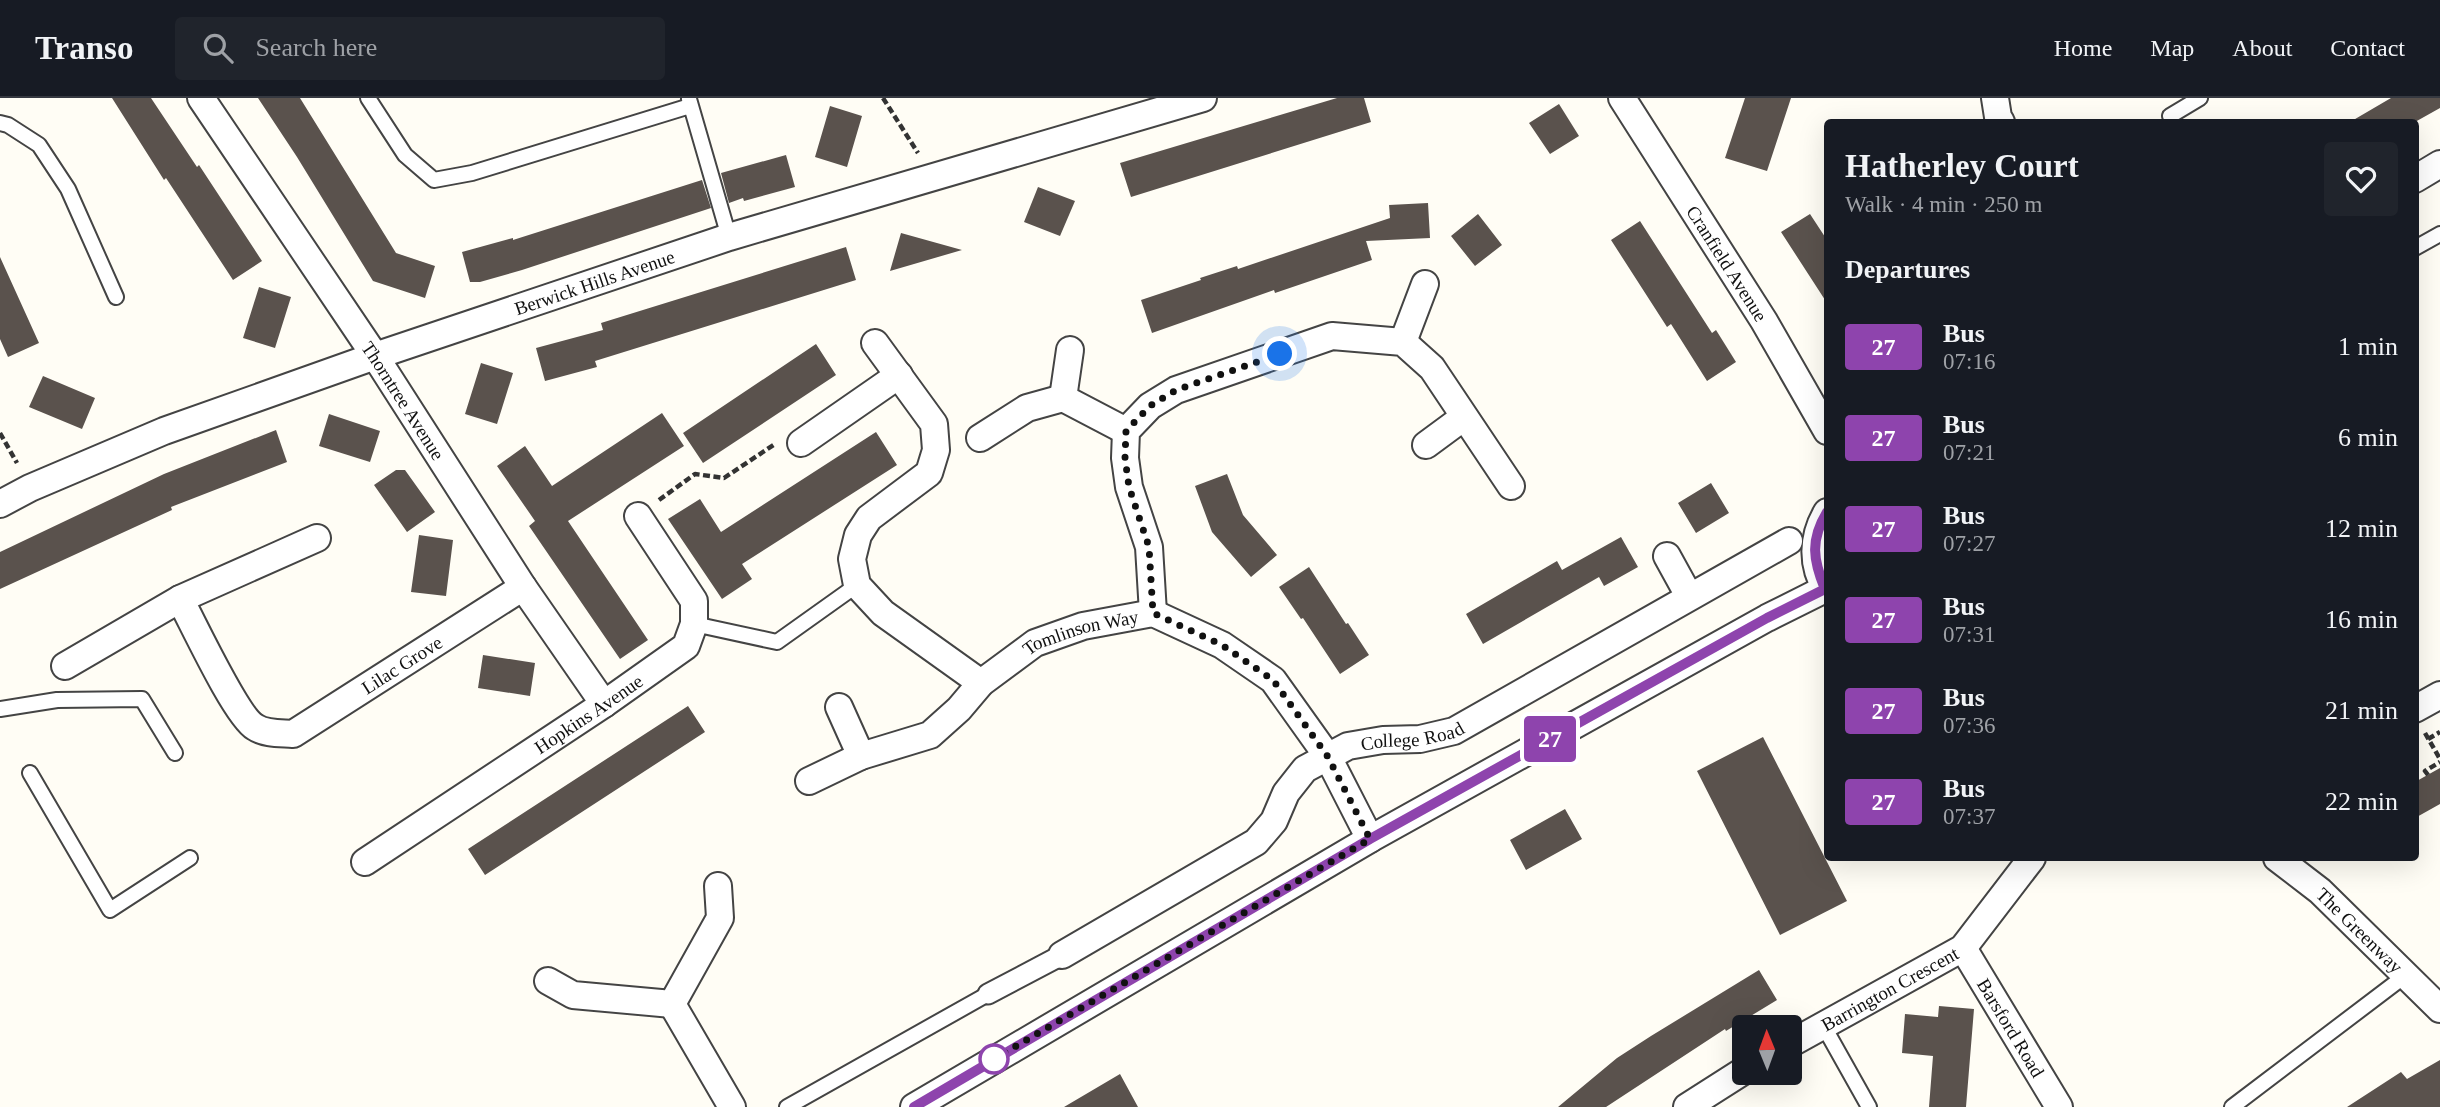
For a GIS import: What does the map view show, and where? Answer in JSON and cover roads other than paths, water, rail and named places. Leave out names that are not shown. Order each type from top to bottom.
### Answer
[{"type":"street","name":"Thorntree Avenue","points":[[201,98],[375,356],[523,587],[604,704]]},
{"type":"street","name":"Berwick Hills Avenue","points":[[0,504],[30,488],[164,431],[375,356],[729,237],[1203,98]]},
{"type":"street","name":"Cranfield Avenue","points":[[1622,98],[1764,321],[1824,426]]},
{"type":"street","points":[[1995,98],[1999,119]]},
{"type":"street","points":[[2419,177],[2440,164]]},
{"type":"street","points":[[1403,342],[1425,284]]},
{"type":"street","points":[[1153,613],[1149,547],[1129,487],[1125,458],[1126,431],[1150,406],[1176,390],[1332,336],[1403,342],[1432,368],[1511,486]]},
{"type":"street","points":[[874,342],[934,424],[936,450],[929,473],[869,518],[858,535],[852,559],[857,585],[883,613],[981,683]]},
{"type":"street","points":[[1063,398],[1070,350]]},
{"type":"street","points":[[801,443],[900,374]]},
{"type":"street","points":[[980,438],[1027,408],[1063,398],[1126,431]]},
{"type":"street","points":[[1426,445],[1464,417]]},
{"type":"street","points":[[638,516],[694,601],[694,624]]},
{"type":"street","points":[[1789,541],[1822,520]]},
{"type":"street","points":[[1822,520],[1815,564],[1824,585]]},
{"type":"street","points":[[65,666],[180,599],[317,538]]},
{"type":"street","name":"College Road","points":[[1062,955],[1256,842],[1274,821],[1286,793],[1305,769],[1348,746],[1383,740],[1420,739],[1454,731],[1789,541]]},
{"type":"street","points":[[1667,556],[1689,596]]},
{"type":"street","name":"Lilac Grove","points":[[180,599],[206,651],[254,727],[293,734],[523,587]]},
{"type":"street","points":[[914,1107],[1370,839],[1767,618],[1824,591]]},
{"type":"street","name":"Tomlinson Way","points":[[809,781],[861,756],[930,736],[959,709],[981,683],[1035,643],[1083,626],[1153,613],[1222,645],[1273,680],[1328,757],[1370,839]]},
{"type":"street","name":"Hopkins Avenue","points":[[365,862],[604,704],[686,646],[694,624]]},
{"type":"street","points":[[2419,707],[2440,695]]},
{"type":"street","points":[[839,707],[861,756]]},
{"type":"street","name":"Barrington Crescent","points":[[1802,1037],[1963,948],[2030,861]]},
{"type":"street","name":"The Greenway","points":[[2281,861],[2320,891],[2440,1009]]},
{"type":"street","points":[[672,1004],[720,918],[718,886]]},
{"type":"street","name":"Barsford Road","points":[[1963,948],[2059,1107]]},
{"type":"street","points":[[988,995],[1062,955]]},
{"type":"street","points":[[548,981],[573,995],[672,1004]]},
{"type":"street","points":[[672,1004],[732,1107]]},
{"type":"street","points":[[1687,1107],[1732,1078]]},
{"type":"lane","points":[[2170,116],[2200,98]]},
{"type":"lane","points":[[370,99],[405,155],[434,180],[472,173],[689,102],[729,237]]},
{"type":"lane","points":[[0,123],[8,125],[39,145],[68,189],[116,297]]},
{"type":"lane","points":[[2419,246],[2440,234]]},
{"type":"lane","points":[[694,624],[777,642],[857,585]]},
{"type":"lane","points":[[0,709],[57,700],[142,699],[175,753]]},
{"type":"lane","points":[[30,773],[110,910],[190,858]]},
{"type":"lane","points":[[2232,1107],[2406,975]]},
{"type":"lane","points":[[787,1107],[988,995]]},
{"type":"lane","points":[[1823,1025],[1869,1107]]}]
